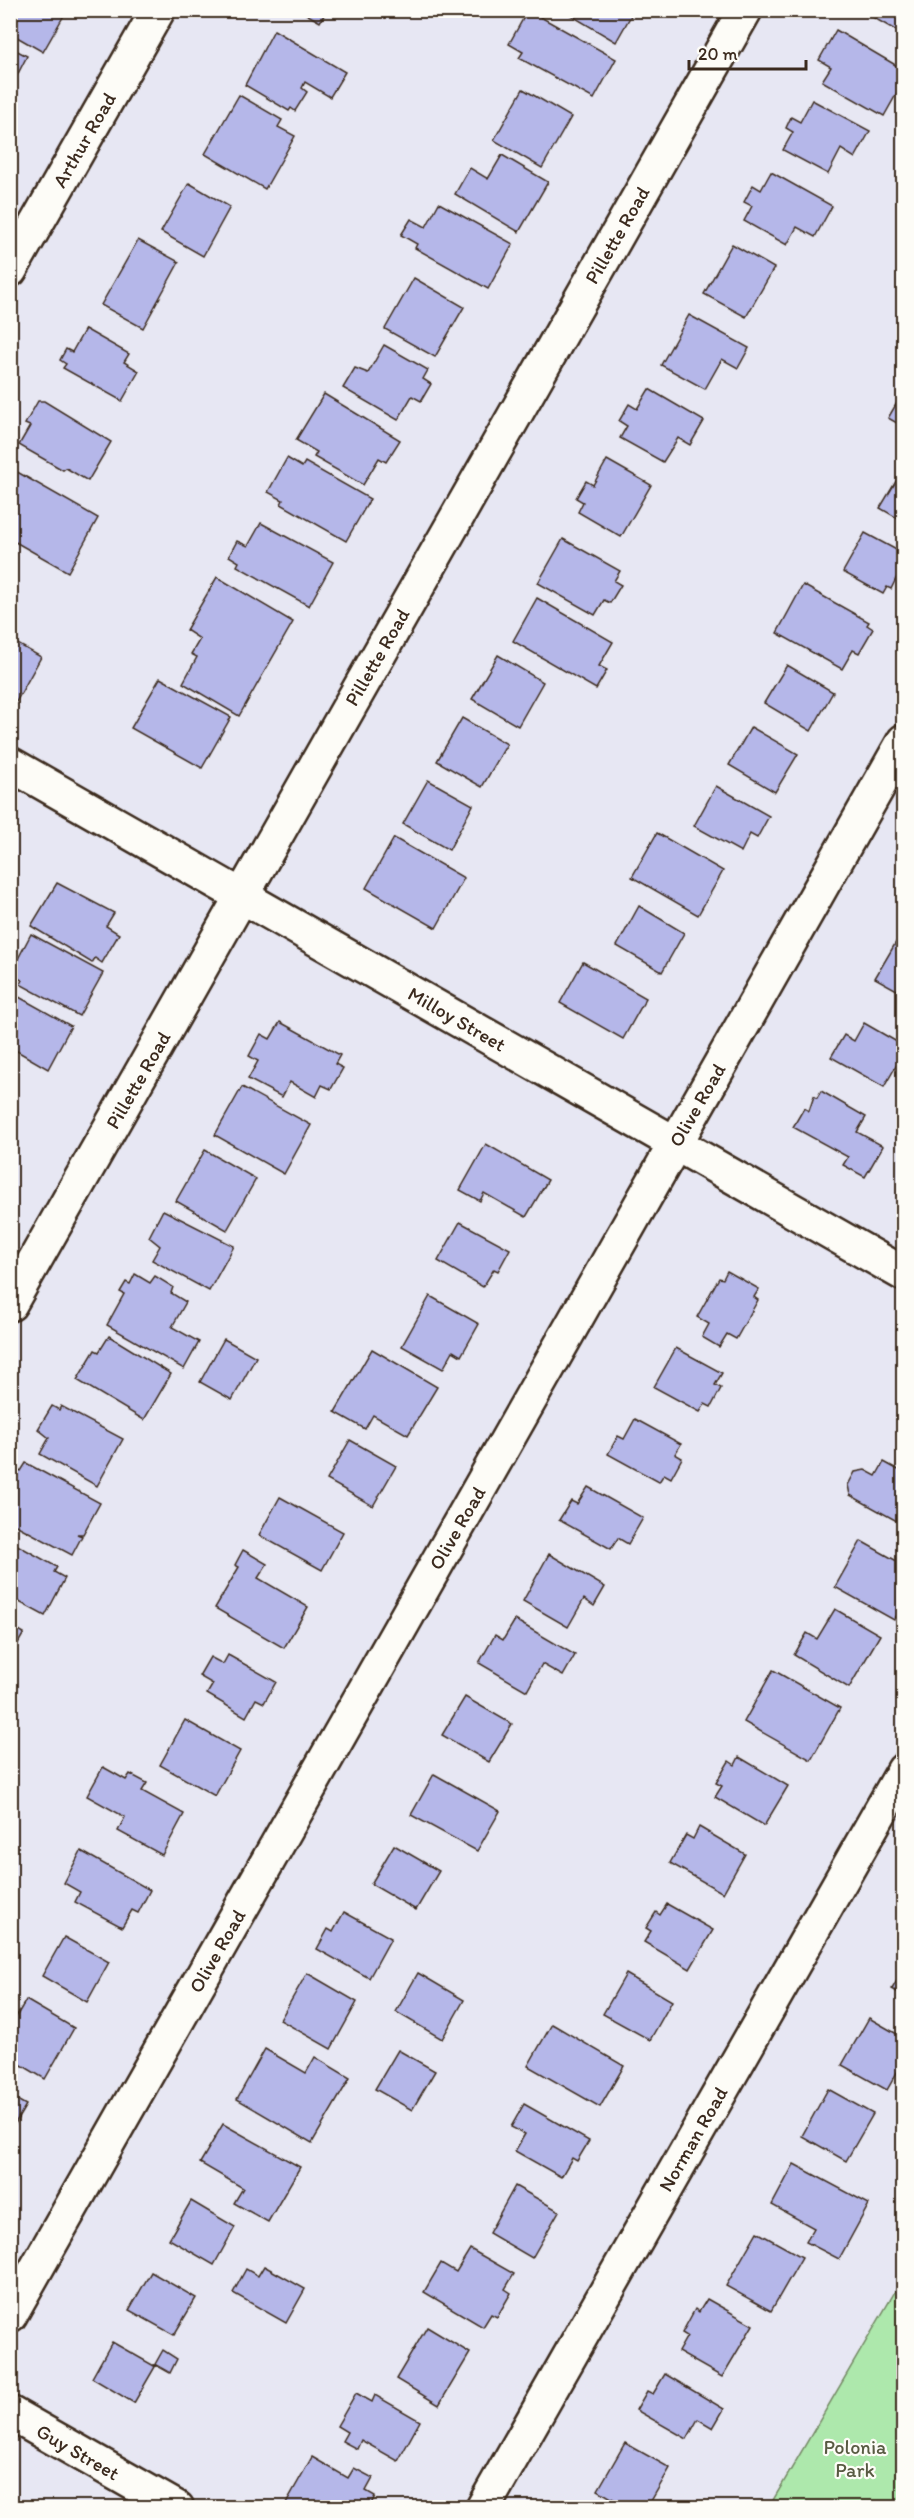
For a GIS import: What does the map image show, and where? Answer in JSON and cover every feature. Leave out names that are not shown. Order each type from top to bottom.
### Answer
[{"type":"street","name":"Arthur Road","points":[[10,270],[158,10]]},
{"type":"street","name":"Pillette Road","points":[[10,1305],[745,10]]},
{"type":"street","name":"Olive Road","points":[[10,2315],[903,741]]},
{"type":"street","name":"Milloy Street","points":[[10,764],[903,1274]]},
{"type":"street","name":"Norman Road","points":[[483,2508],[903,1770]]},
{"type":"street","name":"Guy Street","points":[[10,2413],[177,2508]]},
{"type":"green space","name":"Polonia Park","points":[[903,2278],[903,2507],[769,2507]]},
{"type":"building","points":[[10,10],[67,10],[43,52],[10,33]]},
{"type":"building","points":[[299,10],[327,10],[320,22]]},
{"type":"building","points":[[528,10],[616,59],[594,99],[519,58],[523,52],[509,44]]},
{"type":"building","points":[[568,10],[634,10],[616,42],[567,13]]},
{"type":"building","points":[[860,10],[904,10],[904,35]]},
{"type":"building","points":[[274,30],[345,72],[330,97],[305,82],[302,88],[307,92],[295,111],[291,108],[289,111],[245,85]]},
{"type":"building","points":[[836,30],[904,70],[904,97],[897,93],[884,116],[822,81],[831,67],[819,60]]},
{"type":"building","points":[[10,47],[27,56],[10,89]]},
{"type":"building","points":[[523,89],[571,117],[542,168],[494,140]]},
{"type":"building","points":[[239,95],[282,120],[278,127],[295,136],[265,189],[205,154]]},
{"type":"building","points":[[812,100],[870,131],[855,158],[841,149],[828,174],[783,150],[793,132],[786,128],[791,117],[800,122]]},
{"type":"building","points":[[502,155],[548,182],[519,232],[455,194],[470,168],[488,179]]},
{"type":"building","points":[[771,172],[832,206],[815,237],[797,227],[787,245],[744,221],[752,206],[744,202],[753,185],[761,190]]},
{"type":"building","points":[[189,183],[230,207],[203,256],[161,232]]},
{"type":"building","points":[[439,203],[513,244],[488,289],[415,248],[417,244],[401,235],[411,219],[426,227]]},
{"type":"building","points":[[138,240],[179,262],[143,328],[101,305]]},
{"type":"building","points":[[732,244],[774,268],[746,317],[704,294]]},
{"type":"building","points":[[414,278],[464,307],[435,357],[385,329]]},
{"type":"building","points":[[689,315],[749,348],[738,368],[722,359],[705,389],[661,365]]},
{"type":"building","points":[[85,329],[129,354],[124,362],[139,371],[122,401],[63,368],[66,364],[60,360],[66,349],[72,352]]},
{"type":"building","points":[[384,345],[428,370],[423,379],[431,384],[421,401],[412,396],[398,420],[343,388],[355,368],[368,373]]},
{"type":"building","points":[[649,389],[704,421],[690,445],[678,438],[663,462],[620,438],[627,426],[619,421],[629,404],[637,409]]},
{"type":"building","points":[[904,391],[904,427],[888,418]]},
{"type":"building","points":[[324,394],[400,440],[386,462],[379,458],[363,485],[314,457],[317,452],[296,440]]},
{"type":"building","points":[[38,401],[44,401],[111,442],[88,481],[66,468],[63,470],[19,445],[30,426],[25,424]]},
{"type":"building","points":[[287,458],[302,467],[305,462],[370,499],[346,541],[281,504],[283,500],[268,492]]},
{"type":"building","points":[[607,460],[651,485],[621,537],[578,512],[583,502],[576,498],[586,481],[593,485]]},
{"type":"building","points":[[904,468],[904,522],[880,508]]},
{"type":"building","points":[[12,469],[98,518],[68,572],[10,539]]},
{"type":"building","points":[[261,523],[333,562],[309,606],[237,566],[239,562],[229,556],[237,541],[248,546]]},
{"type":"building","points":[[865,533],[904,554],[904,576],[901,580],[897,577],[891,589],[887,587],[883,594],[843,572]]},
{"type":"building","points":[[563,539],[620,571],[614,581],[621,585],[610,603],[604,600],[595,615],[538,583]]},
{"type":"building","points":[[217,577],[293,622],[239,716],[183,683],[197,657],[191,654],[200,639],[186,630]]},
{"type":"building","points":[[803,585],[869,622],[867,625],[873,629],[859,653],[853,650],[842,669],[777,633]]},
{"type":"building","points":[[537,598],[613,642],[599,666],[607,670],[596,689],[513,641]]},
{"type":"building","points":[[10,630],[18,634],[14,642],[41,657],[16,702],[10,699]]},
{"type":"building","points":[[498,655],[543,682],[518,726],[472,699]]},
{"type":"building","points":[[787,665],[833,692],[811,731],[764,703]]},
{"type":"building","points":[[160,678],[231,717],[202,768],[131,728]]},
{"type":"building","points":[[462,718],[507,744],[482,787],[437,761]]},
{"type":"building","points":[[751,727],[798,754],[775,792],[729,765]]},
{"type":"building","points":[[428,780],[473,805],[449,850],[403,824]]},
{"type":"building","points":[[716,786],[769,816],[757,838],[750,834],[741,852],[694,826]]},
{"type":"building","points":[[657,833],[723,871],[698,915],[632,877]]},
{"type":"building","points":[[394,838],[464,878],[436,928],[366,888]]},
{"type":"building","points":[[57,883],[114,913],[106,926],[119,934],[102,963],[95,958],[92,963],[31,926]]},
{"type":"building","points":[[639,906],[684,933],[662,972],[617,946]]},
{"type":"building","points":[[902,932],[904,933],[904,994],[875,978]]},
{"type":"building","points":[[31,934],[103,973],[79,1016],[20,984],[22,980],[10,974]]},
{"type":"building","points":[[583,962],[646,998],[623,1039],[560,1003]]},
{"type":"building","points":[[10,992],[71,1026],[48,1069],[10,1047]]},
{"type":"building","points":[[280,1022],[340,1055],[335,1064],[343,1068],[331,1089],[322,1085],[316,1097],[290,1082],[282,1097],[248,1079],[258,1061],[249,1056],[261,1034],[270,1039]]},
{"type":"building","points":[[864,1023],[904,1046],[904,1052],[884,1087],[831,1057],[844,1035],[854,1041]]},
{"type":"building","points":[[242,1087],[311,1125],[284,1174],[215,1135]]},
{"type":"building","points":[[821,1091],[866,1117],[857,1132],[883,1146],[865,1177],[843,1165],[848,1157],[793,1127],[804,1108],[809,1111],[814,1096],[817,1098]]},
{"type":"building","points":[[486,1144],[548,1180],[526,1217],[484,1193],[480,1201],[460,1190]]},
{"type":"building","points":[[205,1150],[256,1179],[227,1230],[176,1201]]},
{"type":"building","points":[[163,1210],[234,1246],[209,1291],[152,1260],[160,1246],[149,1237]]},
{"type":"building","points":[[460,1222],[510,1249],[498,1271],[494,1269],[483,1287],[438,1261]]},
{"type":"building","points":[[727,1271],[759,1289],[754,1297],[758,1300],[736,1339],[727,1334],[719,1347],[702,1337],[709,1324],[697,1317],[719,1278],[723,1279]]},
{"type":"building","points":[[135,1274],[150,1283],[155,1276],[173,1287],[171,1293],[186,1302],[172,1327],[199,1342],[184,1369],[107,1325],[124,1294],[120,1292],[126,1282],[130,1284]]},
{"type":"building","points":[[430,1296],[479,1324],[461,1356],[453,1351],[443,1369],[402,1346]]},
{"type":"building","points":[[109,1336],[171,1374],[144,1420],[77,1380],[95,1350],[99,1352]]},
{"type":"building","points":[[224,1339],[256,1357],[232,1400],[200,1382]]},
{"type":"building","points":[[676,1348],[722,1373],[715,1385],[721,1388],[711,1407],[705,1404],[700,1412],[654,1387]]},
{"type":"building","points":[[372,1349],[437,1387],[408,1435],[373,1415],[365,1429],[335,1412]]},
{"type":"building","points":[[52,1406],[59,1410],[61,1406],[123,1439],[97,1486],[40,1454],[49,1438],[38,1429]]},
{"type":"building","points":[[635,1419],[681,1444],[675,1454],[682,1458],[671,1478],[664,1474],[659,1482],[608,1454],[618,1436],[624,1439]]},
{"type":"building","points":[[350,1440],[396,1466],[373,1506],[327,1480]]},
{"type":"building","points":[[884,1462],[904,1473],[904,1525],[850,1495],[848,1485],[855,1472],[865,1470],[876,1476]]},
{"type":"building","points":[[26,1463],[100,1503],[83,1534],[77,1534],[82,1536],[72,1555],[10,1522],[10,1465],[21,1471]]},
{"type":"building","points":[[588,1487],[643,1518],[628,1544],[618,1538],[611,1549],[559,1520],[571,1501],[577,1504]]},
{"type":"building","points":[[280,1497],[343,1532],[322,1570],[259,1535]]},
{"type":"building","points":[[10,1541],[57,1567],[54,1572],[65,1578],[45,1616],[10,1597]]},
{"type":"building","points":[[861,1541],[904,1565],[904,1604],[894,1620],[835,1587]]},
{"type":"building","points":[[243,1550],[267,1564],[258,1578],[308,1607],[284,1648],[215,1608],[239,1567],[235,1565]]},
{"type":"building","points":[[549,1554],[605,1587],[594,1606],[584,1599],[568,1627],[523,1601]]},
{"type":"building","points":[[835,1609],[880,1635],[849,1688],[794,1655],[807,1633],[817,1639]]},
{"type":"building","points":[[515,1620],[575,1655],[563,1676],[542,1664],[527,1691],[479,1663],[495,1635],[503,1640]]},
{"type":"building","points":[[10,1625],[24,1633],[10,1657]]},
{"type":"building","points":[[228,1655],[276,1682],[264,1703],[256,1699],[246,1717],[207,1694],[213,1684],[199,1676],[210,1657],[223,1664]]},
{"type":"building","points":[[773,1670],[840,1708],[811,1760],[744,1722]]},
{"type":"building","points":[[465,1697],[512,1724],[489,1762],[442,1735]]},
{"type":"building","points":[[185,1720],[240,1751],[215,1796],[160,1765]]},
{"type":"building","points":[[739,1757],[788,1786],[764,1826],[715,1797],[722,1786],[716,1783],[729,1761],[735,1765]]},
{"type":"building","points":[[103,1767],[126,1780],[130,1774],[147,1783],[142,1791],[184,1814],[162,1855],[118,1831],[125,1817],[87,1796]]},
{"type":"building","points":[[434,1774],[500,1811],[477,1851],[411,1815]]},
{"type":"building","points":[[699,1827],[745,1854],[723,1893],[670,1863],[686,1835],[693,1839]]},
{"type":"building","points":[[394,1845],[439,1871],[416,1910],[371,1884]]},
{"type":"building","points":[[81,1851],[150,1890],[138,1913],[132,1910],[122,1927],[75,1902],[80,1892],[64,1883]]},
{"type":"building","points":[[667,1904],[713,1930],[690,1969],[644,1942],[651,1931],[646,1928],[656,1912],[660,1915]]},
{"type":"building","points":[[344,1912],[391,1938],[369,1978],[317,1949],[328,1929],[333,1932]]},
{"type":"building","points":[[64,1937],[109,1962],[87,2002],[42,1976]]},
{"type":"building","points":[[904,1969],[904,1996],[892,1989]]},
{"type":"building","points":[[307,1973],[357,2002],[331,2049],[280,2020]]},
{"type":"building","points":[[418,1973],[464,2000],[442,2039],[396,2012]]},
{"type":"building","points":[[626,1974],[672,2001],[650,2040],[603,2014]]},
{"type":"building","points":[[26,2000],[74,2028],[45,2079],[10,2058],[10,2027]]},
{"type":"building","points":[[869,2018],[904,2038],[904,2060],[887,2090],[842,2065]]},
{"type":"building","points":[[552,2024],[624,2066],[600,2107],[528,2066]]},
{"type":"building","points":[[265,2049],[306,2073],[315,2057],[350,2078],[312,2143],[237,2099]]},
{"type":"building","points":[[398,2050],[435,2071],[412,2110],[375,2089]]},
{"type":"building","points":[[828,2089],[873,2114],[846,2161],[802,2136]]},
{"type":"building","points":[[10,2096],[26,2105],[10,2132]]},
{"type":"building","points":[[524,2104],[589,2141],[577,2161],[572,2158],[561,2177],[515,2151],[525,2134],[511,2127]]},
{"type":"building","points":[[223,2124],[300,2167],[268,2222],[234,2203],[243,2188],[200,2163]]},
{"type":"building","points":[[794,2164],[869,2204],[839,2259],[806,2242],[814,2228],[772,2205]]},
{"type":"building","points":[[515,2186],[559,2211],[532,2258],[489,2233]]},
{"type":"building","points":[[191,2201],[235,2227],[214,2265],[169,2239]]},
{"type":"building","points":[[757,2232],[802,2257],[771,2311],[726,2286]]},
{"type":"building","points":[[470,2249],[514,2274],[505,2289],[511,2293],[497,2317],[491,2314],[483,2327],[424,2292],[441,2263],[456,2272]]},
{"type":"building","points":[[264,2266],[305,2289],[286,2323],[233,2293],[246,2269],[258,2276]]},
{"type":"building","points":[[151,2272],[196,2298],[174,2335],[129,2310]]},
{"type":"building","points":[[707,2299],[753,2325],[722,2377],[678,2352],[687,2336],[682,2333],[695,2309],[699,2312]]},
{"type":"building","points":[[427,2327],[470,2353],[439,2405],[396,2379]]},
{"type":"building","points":[[112,2342],[154,2366],[163,2350],[177,2359],[170,2373],[156,2365],[134,2403],[92,2378]]},
{"type":"building","points":[[665,2374],[724,2409],[713,2428],[698,2419],[687,2439],[636,2410],[647,2391],[653,2394]]},
{"type":"building","points":[[356,2393],[372,2402],[375,2395],[420,2421],[398,2461],[361,2440],[357,2449],[342,2441],[347,2432],[337,2426]]},
{"type":"building","points":[[625,2443],[670,2468],[647,2508],[628,2508],[598,2490]]},
{"type":"building","points":[[312,2457],[348,2478],[354,2468],[373,2478],[366,2491],[375,2496],[369,2508],[294,2508],[286,2503]]}]
